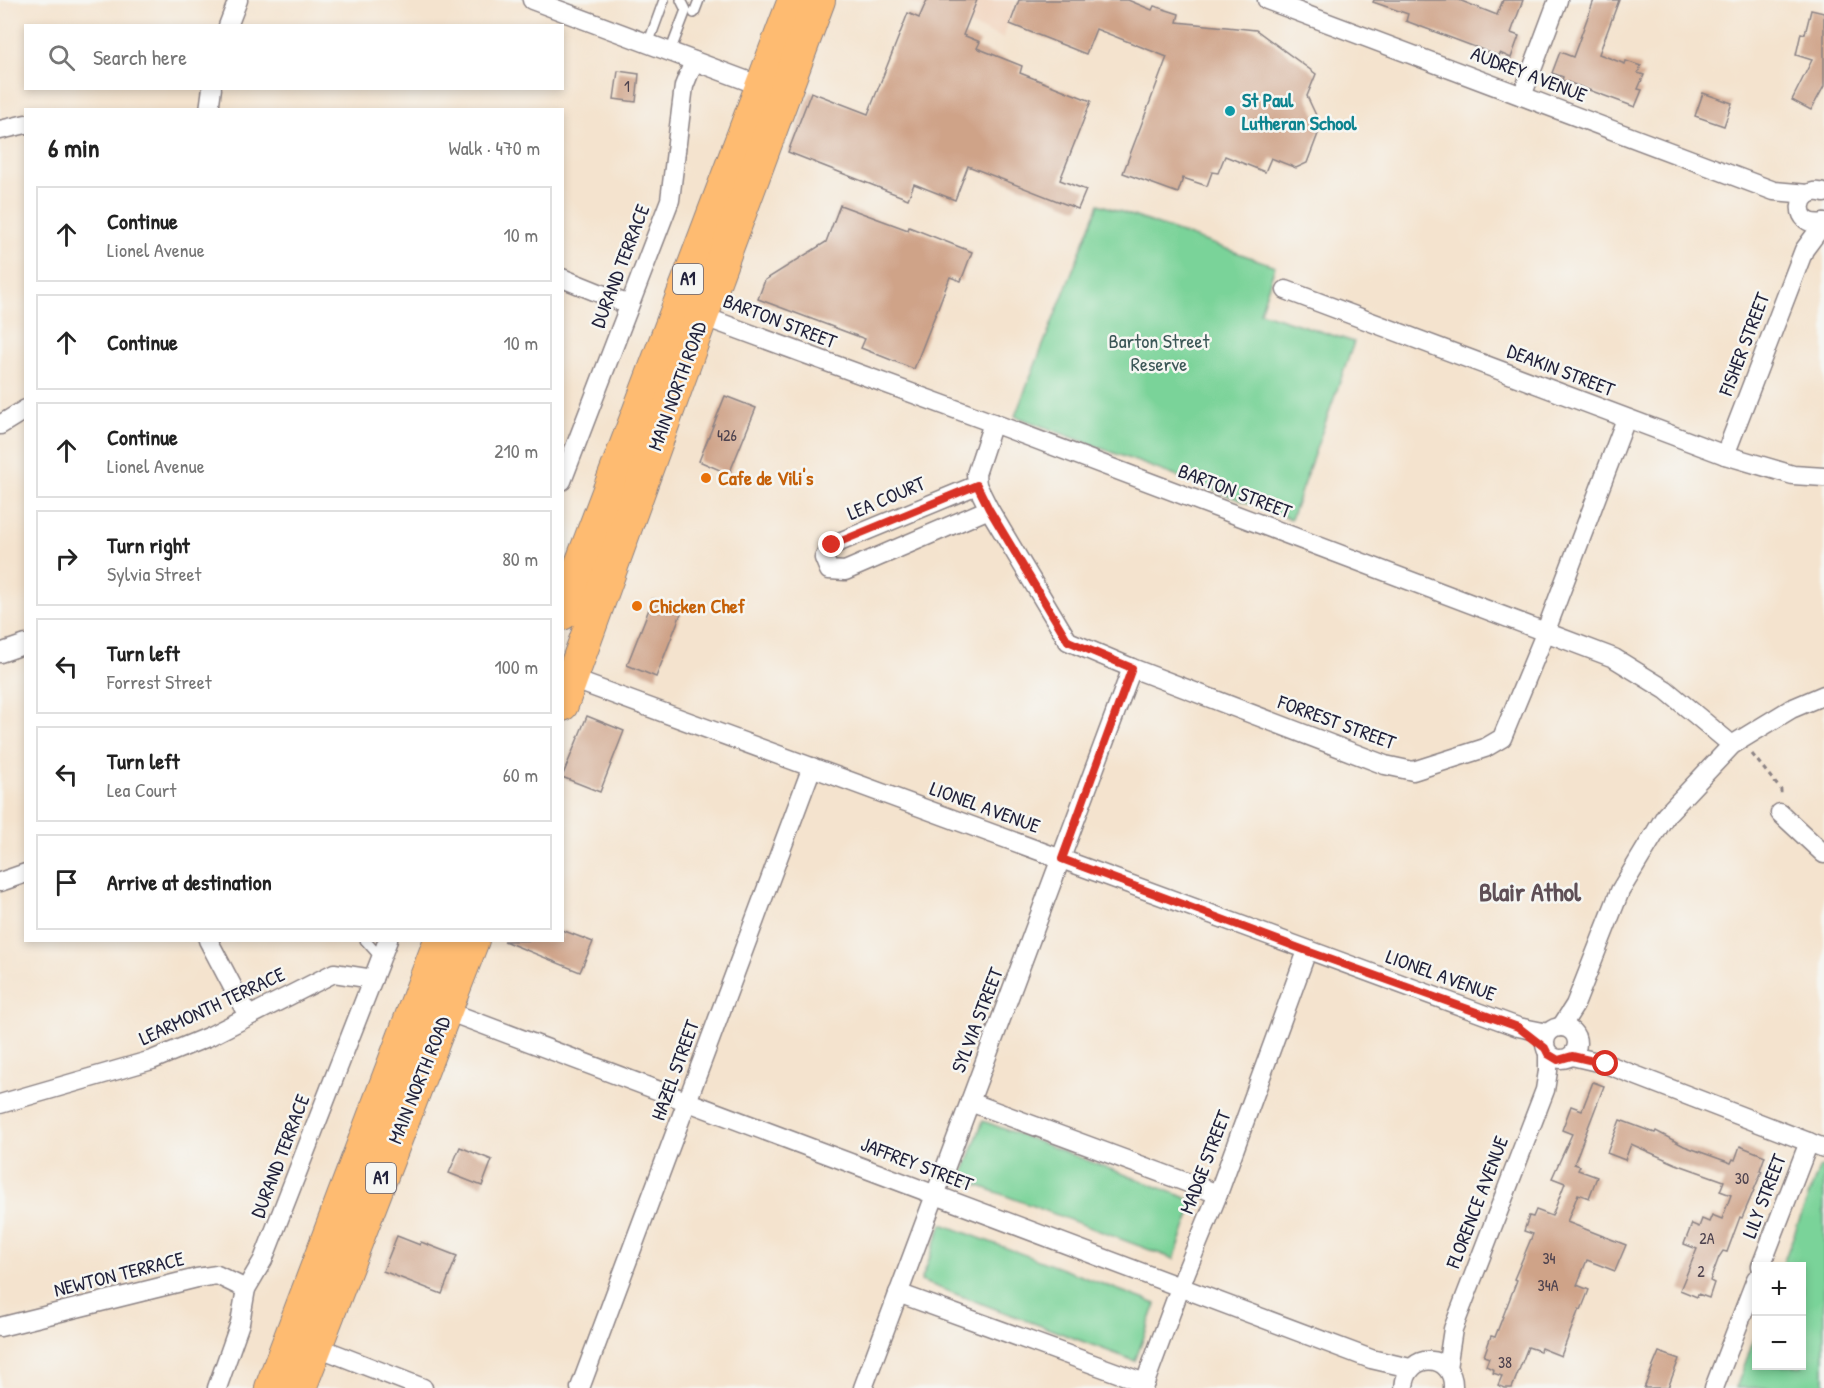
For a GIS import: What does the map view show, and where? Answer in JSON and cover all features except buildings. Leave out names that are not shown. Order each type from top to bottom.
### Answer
[{"type":"highway","name":"MAIN NORTH ROAD","points":[[567,692],[702,316],[772,91],[794,0]]},
{"type":"highway","name":"MAIN NORTH ROAD","points":[[564,609],[772,91],[819,0]]},
{"type":"highway","name":"MAIN NORTH ROAD","points":[[300,1388],[302,1341],[439,942]]},
{"type":"highway","name":"MAIN NORTH ROAD","points":[[271,1388],[302,1341],[447,1011],[472,942]]},
{"type":"highway","points":[[418,1000],[447,1011]]},
{"type":"street","points":[[229,24],[238,0]]},
{"type":"street","points":[[532,0],[772,91]]},
{"type":"street","name":"AUDREY AVENUE","points":[[1267,0],[1774,191],[1802,214]]},
{"type":"street","points":[[1522,96],[1558,0]]},
{"type":"street","name":"DURAND TERRACE","points":[[564,476],[670,200],[684,86],[694,61]]},
{"type":"street","points":[[0,130],[24,124]]},
{"type":"street","points":[[1818,190],[1801,203],[1802,214],[1809,223],[1816,225],[1824,223]]},
{"type":"street","name":"AUDREY AVENUE","points":[[1774,191],[1818,190]]},
{"type":"street","name":"FISHER STREET","points":[[1802,214],[1804,250]]},
{"type":"street","name":"FISHER STREET","points":[[1725,455],[1804,250],[1824,223]]},
{"type":"street","points":[[564,279],[629,305]]},
{"type":"street","name":"DEAKIN STREET","points":[[1286,290],[1725,455],[1793,476],[1824,477]]},
{"type":"street","name":"BARTON STREET","points":[[702,316],[993,423],[1614,658],[1666,690],[1736,742]]},
{"type":"street","points":[[0,425],[24,410]]},
{"type":"street","name":"FORREST STREET","points":[[977,485],[1068,641],[1132,668],[1385,765],[1413,771],[1485,748],[1502,738],[1626,419]]},
{"type":"street","points":[[977,485],[976,474],[993,423]]},
{"type":"street","name":"LEA COURT","points":[[977,485],[832,545],[824,558],[829,570],[845,571],[989,509]]},
{"type":"street","points":[[0,653],[24,645]]},
{"type":"street","name":"SYLVIA STREET","points":[[863,1388],[1132,668]]},
{"type":"street","name":"LIONEL AVENUE","points":[[567,692],[812,767],[1518,1027],[1606,1064],[1817,1145]]},
{"type":"street","name":"FLORENCE AVENUE","points":[[1428,1360],[1453,1329],[1620,891],[1666,814],[1736,742],[1791,709],[1824,695]]},
{"type":"street","name":"HAZEL STREET","points":[[580,1388],[812,767]]},
{"type":"street","points":[[1780,813],[1824,854]]},
{"type":"street","points":[[0,882],[24,874]]},
{"type":"street","points":[[209,942],[248,1016]]},
{"type":"street","name":"DURAND TERRACE","points":[[217,1388],[240,1323],[246,1289],[264,1260],[387,942]]},
{"type":"street","name":"MADGE STREET","points":[[1144,1385],[1218,1194],[1307,951]]},
{"type":"street","name":"LEARMONTH TERRACE","points":[[0,1104],[152,1060],[210,1036],[334,973],[373,979]]},
{"type":"street","name":"JAFFREY STREET","points":[[447,1011],[1371,1359],[1410,1368]]},
{"type":"street","points":[[970,1102],[1218,1194]]},
{"type":"street","name":"LILY STREET","points":[[1763,1262],[1817,1145]]},
{"type":"street","name":"NEWTON TERRACE","points":[[0,1327],[197,1278],[217,1275],[246,1289]]},
{"type":"street","points":[[1714,1388],[1752,1289]]},
{"type":"street","points":[[898,1293],[1144,1385]]},
{"type":"street","name":"FLORENCE AVENUE","points":[[1453,1329],[1453,1382]]},
{"type":"street","points":[[302,1341],[423,1388]]},
{"type":"street","name":"JAFFREY STREET","points":[[1371,1359],[1403,1388]]},
{"type":"street","points":[[1403,1388],[1404,1378],[1410,1368],[1419,1362],[1428,1360],[1438,1362],[1453,1382]]},
{"type":"lane","points":[[648,44],[664,0]]},
{"type":"lane","points":[[681,0],[690,11]]},
{"type":"lane","points":[[670,52],[690,11],[699,0]]},
{"type":"lane","points":[[367,942],[381,958]]},
{"type":"path","points":[[1736,742],[1781,790],[1780,813]]},
{"type":"shaded area","points":[[903,0],[1016,0],[1003,38]]},
{"type":"green space","name":"Barton Street Reserve","points":[[1099,204],[1275,266],[1260,312],[1354,342],[1291,519],[1015,416]]},
{"type":"green space","points":[[983,1121],[1195,1201],[1174,1259],[961,1179]]},
{"type":"green space","points":[[1824,1166],[1824,1388],[1736,1388],[1752,1345],[1752,1370],[1806,1370],[1806,1262],[1784,1262],[1819,1168]]},
{"type":"green space","points":[[942,1224],[1156,1304],[1135,1361],[921,1281]]},
{"type":"place","name":"St Paul Lutheran School","points":[[1230,111]]},
{"type":"place","name":"Cafe de Vili's","points":[[706,478]]},
{"type":"place","name":"Chicken Chef","points":[[637,606]]},
{"type":"district","name":"Blair Athol","points":[[1530,892]]},
{"type":"route","points":[[832,545],[977,485],[1068,641],[1132,668],[1062,859],[1518,1027],[1558,1060],[1572,1056],[1606,1064]]}]
